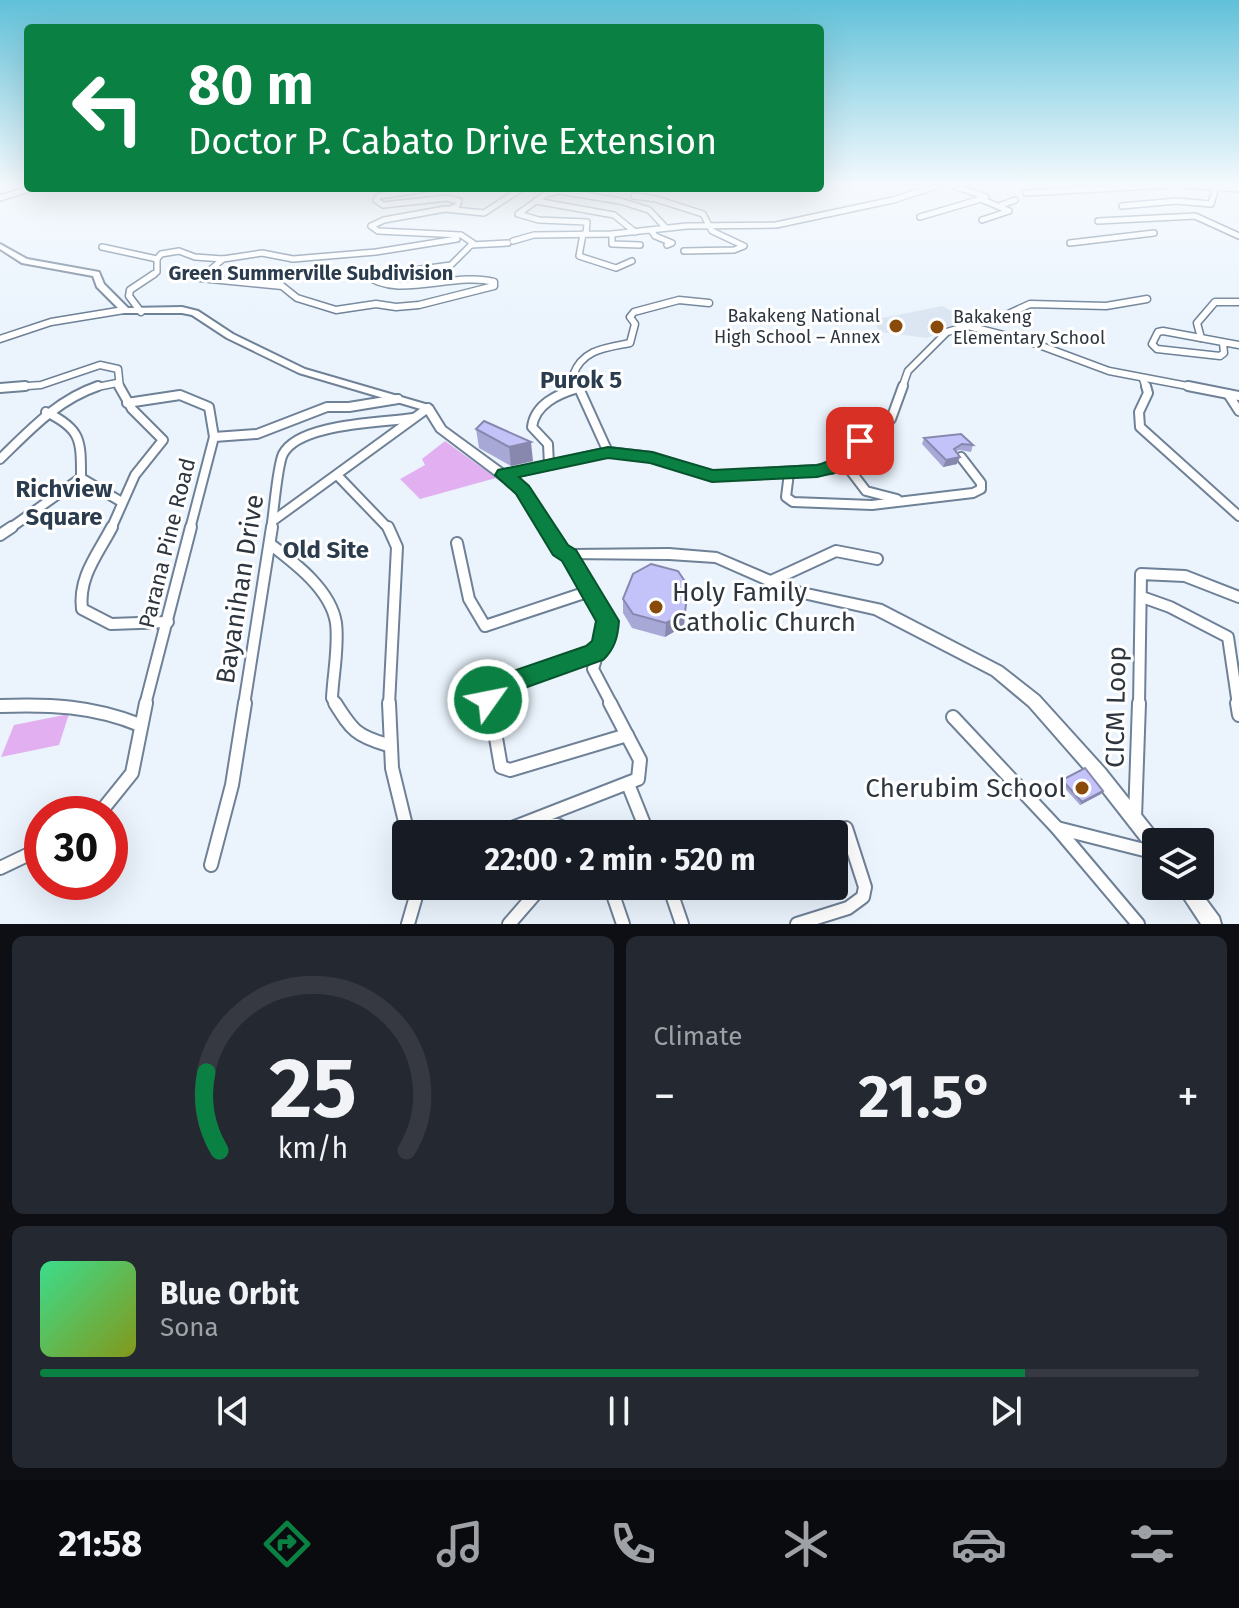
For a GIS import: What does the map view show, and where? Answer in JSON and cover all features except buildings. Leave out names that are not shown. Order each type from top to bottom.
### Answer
[{"type":"main road","points":[[0,246],[25,261],[96,274],[100,285],[124,310],[182,310],[195,313],[230,336],[302,371],[428,408],[441,429],[523,490],[561,550],[569,555],[669,554],[717,558],[795,591],[877,609],[997,671],[1057,724],[1142,828]]},
{"type":"main road","points":[[1195,900],[1212,924]]},
{"type":"street","points":[[223,259],[200,278],[282,286],[297,298],[336,310],[376,304],[396,307],[419,305],[494,286],[494,282],[481,278],[387,286],[376,283],[367,275],[373,271],[451,265],[473,240],[374,228]]},
{"type":"street","points":[[587,228],[579,256],[616,268],[632,261]]},
{"type":"street","points":[[631,228],[635,232]]},
{"type":"street","points":[[471,245],[511,242],[534,235],[612,234],[665,228]]},
{"type":"street","points":[[684,251],[734,250],[744,246],[710,228]]},
{"type":"street","points":[[1109,228],[1121,236]]},
{"type":"street","points":[[651,230],[655,236],[672,243],[667,245]]},
{"type":"street","points":[[1070,243],[1154,233]]},
{"type":"street","points":[[612,234],[612,244],[640,245]]},
{"type":"street","points":[[141,312],[129,296],[130,290],[157,272],[157,259],[161,254],[173,251],[195,257],[223,259],[262,253],[304,258],[376,252],[468,237]]},
{"type":"street","points":[[102,247],[157,259]]},
{"type":"street","points":[[504,475],[608,452],[663,460],[704,475],[832,469],[840,466],[860,441],[891,419],[908,371],[943,334],[1006,315],[1030,304],[1106,306],[1147,299]]},
{"type":"street","points":[[608,452],[573,375],[581,356],[630,342],[635,324],[630,317],[632,313],[679,300],[709,303]]},
{"type":"street","points":[[1201,338],[1197,323],[1217,301],[1239,302]]},
{"type":"street","points":[[0,339],[51,322],[124,310]]},
{"type":"street","points":[[967,326],[1020,339],[1109,371],[1239,396]]},
{"type":"street","points":[[1223,343],[1224,353],[1220,356],[1157,349],[1152,344],[1158,332],[1239,345]]},
{"type":"street","points":[[0,388],[41,385],[100,365],[118,369],[117,383],[127,403],[163,440],[140,467],[120,501],[114,523],[91,560],[79,597],[82,609],[111,624],[168,622]]},
{"type":"street","points":[[1143,379],[1148,393],[1139,412],[1140,427],[1239,518]]},
{"type":"street","points":[[0,459],[46,412],[92,388],[117,383]]},
{"type":"street","points":[[549,465],[548,444],[532,427],[532,421],[552,396],[578,388]]},
{"type":"street","points":[[1228,394],[1239,411]]},
{"type":"street","name":"Parana Pine Road","points":[[113,796],[132,773],[140,725],[214,437],[209,407],[203,402],[187,396],[165,395],[127,403]]},
{"type":"street","points":[[214,437],[257,434],[327,407],[349,407],[398,399]]},
{"type":"street","points":[[274,520],[428,408]]},
{"type":"street","points":[[46,412],[64,419],[78,434],[83,447],[81,478]]},
{"type":"street","name":"Bayanihan Drive","points":[[211,865],[232,785],[281,462],[290,447],[319,432],[413,418]]},
{"type":"street","points":[[789,473],[786,497],[793,502],[872,505],[973,493],[981,489],[981,483],[961,457]]},
{"type":"street","points":[[840,466],[850,470],[866,491],[901,500]]},
{"type":"street","points":[[337,475],[387,526],[394,535],[397,547],[388,745],[402,820]]},
{"type":"street","points":[[81,478],[120,501]]},
{"type":"street","points":[[0,535],[81,478]]},
{"type":"street","points":[[457,543],[471,600],[480,623],[485,626],[590,591]]},
{"type":"street","points":[[270,544],[298,565],[318,586],[336,622],[332,698],[351,728],[362,738],[388,745]]},
{"type":"street","points":[[771,581],[836,551],[877,559]]},
{"type":"street","points":[[569,555],[607,621],[602,647],[595,653],[501,685],[489,694],[501,767],[510,770],[627,735]]},
{"type":"street","name":"CICM Loop","points":[[1135,818],[1143,676],[1139,640],[1141,574],[1185,576],[1239,597]]},
{"type":"street","points":[[1142,597],[1170,607],[1228,637],[1239,715]]},
{"type":"street","points":[[531,820],[638,779],[640,760],[593,669],[595,653]]},
{"type":"street","points":[[0,706],[67,706],[115,713],[140,725]]},
{"type":"street","points":[[953,717],[1057,828],[1138,924]]},
{"type":"street","points":[[628,784],[642,820]]},
{"type":"street","points":[[1057,828],[1142,849]]},
{"type":"street","points":[[797,924],[848,908],[863,897],[865,887],[848,834]]},
{"type":"street","points":[[0,868],[24,857]]},
{"type":"street","points":[[408,924],[415,900]]},
{"type":"street","points":[[509,924],[530,900]]},
{"type":"street","points":[[615,900],[623,924]]},
{"type":"street","points":[[674,900],[682,924]]},
{"type":"shaded area","name":"Bakakeng Elementary School","points":[[942,306],[972,321],[927,338],[880,332],[873,320]]},
{"type":"shaded area","points":[[445,441],[496,478],[420,499],[400,479],[425,465],[422,459]]},
{"type":"shaded area","points":[[69,714],[59,745],[1,757],[14,725]]},
{"type":"place","name":"Bakakeng National High School – Annex","points":[[896,326]]},
{"type":"place","name":"Bakakeng Elementary School","points":[[937,327]]},
{"type":"place","name":"Holy Family Catholic Church","points":[[656,607]]},
{"type":"place","name":"Cherubim School","points":[[1082,788]]},
{"type":"district","name":"Green Summerville Subdivision","points":[[311,273]]},
{"type":"district","name":"Purok 5","points":[[581,380]]},
{"type":"district","name":"Richview Square","points":[[64,503]]},
{"type":"district","name":"Old Site","points":[[326,550]]},
{"type":"route","points":[[488,700],[493,689],[595,653],[602,647],[607,621],[569,555],[561,550],[531,501],[504,475],[608,452],[652,457],[712,476],[817,471],[840,466],[860,441]]}]
